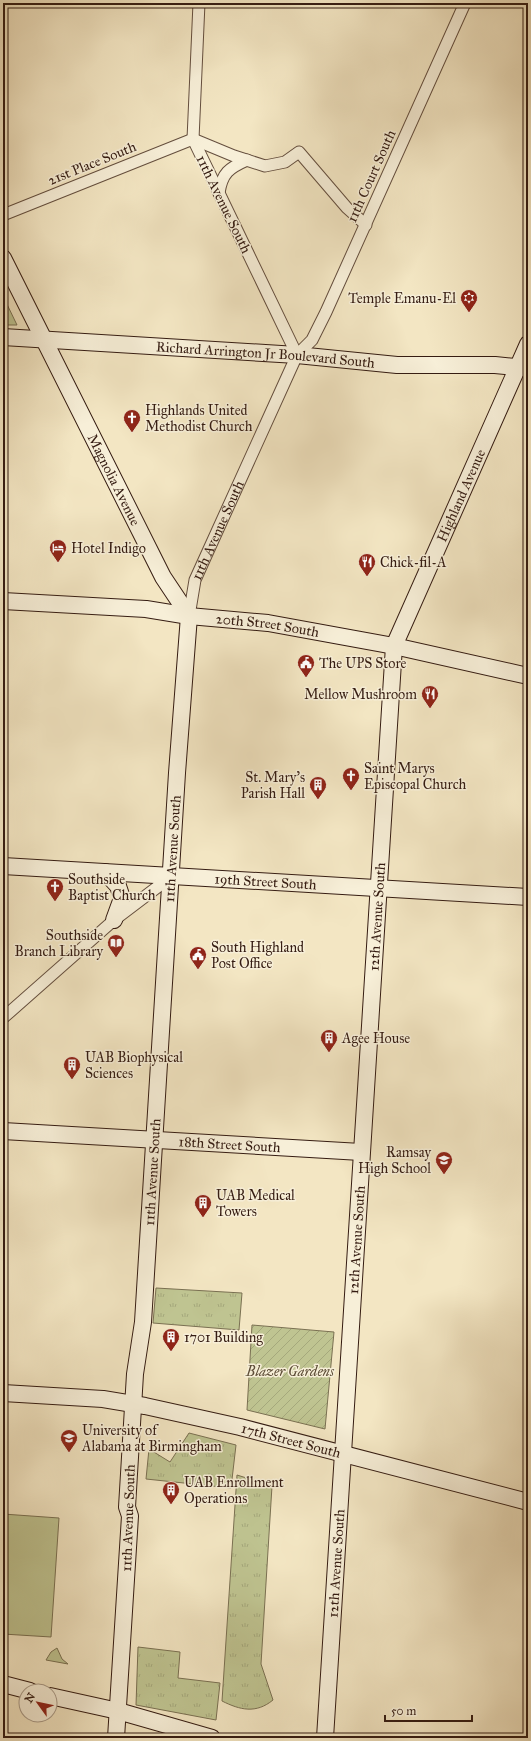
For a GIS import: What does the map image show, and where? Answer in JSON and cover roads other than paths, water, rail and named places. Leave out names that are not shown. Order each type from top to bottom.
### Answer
[{"type":"street","name":"11th Avenue South","points":[[116,1738],[130,1516],[127,1506],[135,1374],[144,1322],[177,773],[189,616],[194,580],[297,355],[193,139],[199,3]]},
{"type":"street","name":"11th Court South","points":[[297,355],[312,340],[366,225],[465,3]]},
{"type":"street","points":[[193,139],[265,166],[285,162],[299,152],[347,208],[366,225]]},
{"type":"street","name":"21st Place South","points":[[3,215],[193,139]]},
{"type":"street","points":[[219,193],[221,181],[228,170],[247,160]]},
{"type":"street","name":"Magnolia Avenue","points":[[3,258],[43,340],[164,577],[189,616]]},
{"type":"street","name":"Richard Arrington Jr Boulevard South","points":[[3,337],[297,355],[397,365],[495,365],[523,368]]},
{"type":"street","name":"Highland Avenue","points":[[394,646],[523,368],[528,344]]},
{"type":"street","name":"20th Street South","points":[[3,601],[146,609],[189,616],[268,623],[394,646],[528,676]]},
{"type":"street","name":"12th Avenue South","points":[[325,1738],[394,646]]},
{"type":"street","name":"19th Street South","points":[[3,866],[528,897]]},
{"type":"street","points":[[105,872],[118,886],[122,898],[114,920]]},
{"type":"street","points":[[3,1018],[114,920],[172,876]]},
{"type":"street","name":"18th Street South","points":[[3,1131],[361,1152]]},
{"type":"street","name":"17th Street South","points":[[3,1393],[103,1399],[134,1404],[240,1427],[528,1502]]},
{"type":"street","points":[[3,1684],[18,1688]]},
{"type":"street","points":[[58,1698],[118,1711],[212,1738]]},
{"type":"place","name":"Temple Emanu-El","points":[[469,313]]},
{"type":"place","name":"Highlands United Methodist Church","points":[[132,433]]},
{"type":"place","name":"Hotel Indigo","points":[[58,563]]},
{"type":"place","name":"Chick-fil-A","points":[[367,577]]},
{"type":"place","name":"The UPS Store","points":[[306,678]]},
{"type":"place","name":"Mellow Mushroom","points":[[430,709]]},
{"type":"place","name":"Saint Marys Episcopal Church","points":[[351,791]]},
{"type":"place","name":"St. Mary's Parish Hall","points":[[318,800]]},
{"type":"place","name":"Southside Baptist Church","points":[[55,902]]},
{"type":"place","name":"Southside Branch Library","points":[[116,958]]},
{"type":"place","name":"South Highland Post Office","points":[[198,970]]},
{"type":"place","name":"Agee House","points":[[329,1053]]},
{"type":"place","name":"UAB Biophysical Sciences","points":[[72,1080]]},
{"type":"place","name":"Ramsay High School","points":[[444,1175]]},
{"type":"place","name":"UAB Medical Towers","points":[[203,1218]]},
{"type":"place","name":"1701 Building","points":[[171,1352]]},
{"type":"place","name":"University of Alabama at Birmingham","points":[[69,1453]]},
{"type":"place","name":"UAB Enrollment Operations","points":[[171,1505]]},
{"type":"park label","name":"Blazer Gardens","points":[[290,1371]]}]
